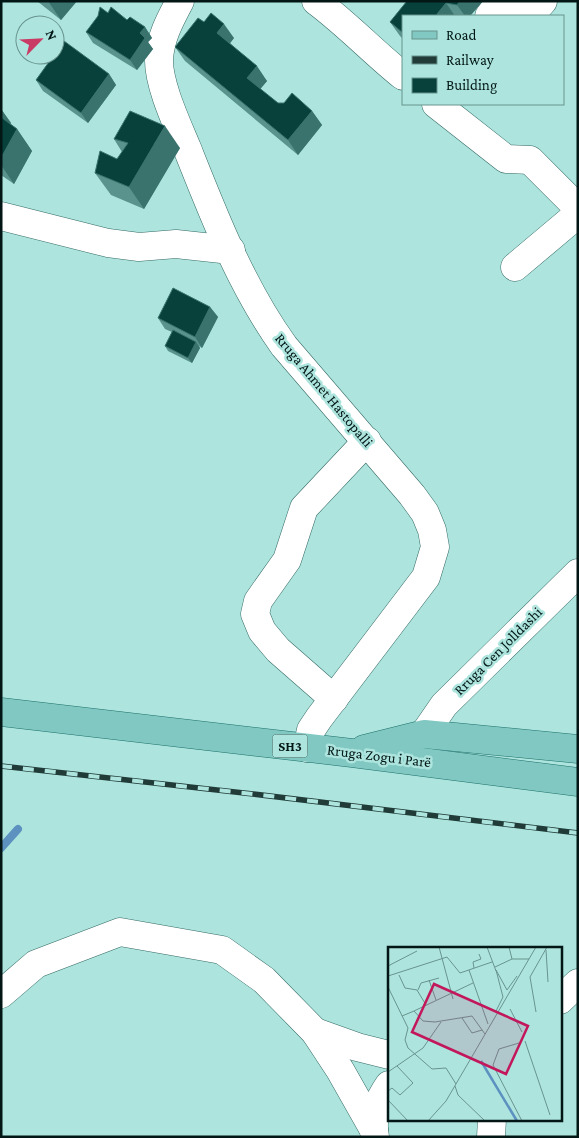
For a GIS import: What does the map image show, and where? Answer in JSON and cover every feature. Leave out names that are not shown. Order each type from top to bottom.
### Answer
[{"type":"main road","name":"Rruga Zogu i Parë","points":[[1,712],[352,753],[578,782]]},
{"type":"main road","points":[[352,753],[424,734],[578,749]]},
{"type":"street","name":"Rruga Ahmet Hastopalli","points":[[180,1],[168,22],[162,40],[159,60],[162,81],[179,130],[248,287],[266,320],[284,346],[367,441],[425,513],[432,530],[435,547],[426,577],[311,730],[308,748]]},
{"type":"street","points":[[490,15],[501,1]]},
{"type":"street","points":[[510,1],[529,15]]},
{"type":"street","points":[[531,15],[543,1]]},
{"type":"street","points":[[333,6],[376,54],[402,75]]},
{"type":"street","points":[[437,105],[506,159],[530,160],[578,208]]},
{"type":"street","points":[[515,267],[578,214]]},
{"type":"street","points":[[1,216],[108,243],[140,247],[176,244],[231,250]]},
{"type":"street","points":[[334,698],[278,650],[262,631],[255,614],[258,600],[288,560],[304,508],[367,441]]},
{"type":"street","name":"Rruga Cen Jolldashi","points":[[424,734],[444,705],[578,573]]},
{"type":"street","points":[[1,994],[36,964],[120,932],[222,950],[264,980],[315,1032],[340,1070],[374,1134]]},
{"type":"street","points":[[562,998],[578,983]]},
{"type":"street","points":[[315,1032],[388,1055]]},
{"type":"street","points":[[374,1134],[375,1114],[380,1098],[388,1086]]},
{"type":"building","points":[[407,1],[460,1],[457,5],[446,3],[438,15],[402,15],[402,32],[390,22]]},
{"type":"building","points":[[100,7],[108,13],[111,7],[127,20],[130,17],[145,27],[140,33],[145,38],[130,60],[86,32],[98,16]]},
{"type":"building","points":[[211,13],[224,24],[217,33],[257,66],[247,78],[278,103],[284,103],[292,93],[312,111],[288,140],[175,47],[198,18],[204,22]]},
{"type":"building","points":[[65,42],[109,74],[81,113],[36,80],[47,65],[65,65]]},
{"type":"building","points":[[130,111],[165,126],[129,187],[95,173],[100,151],[117,159],[128,143],[114,139]]},
{"type":"building","points":[[1,117],[17,129],[1,158]]},
{"type":"building","points":[[173,288],[210,307],[195,337],[158,318]]},
{"type":"building","points":[[173,330],[196,342],[188,358],[165,346]]},
{"type":"waterway","points":[[1,848],[18,829]]},
{"type":"railway","points":[[1,766],[578,833]]}]
